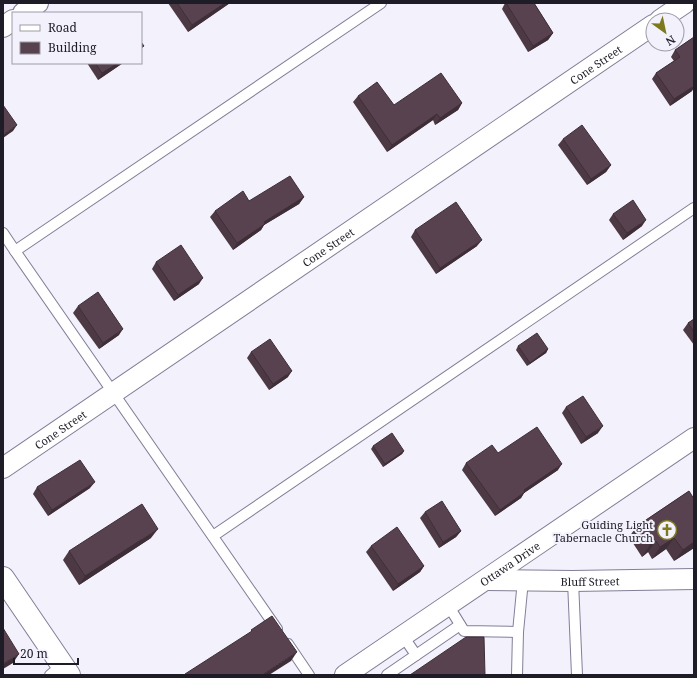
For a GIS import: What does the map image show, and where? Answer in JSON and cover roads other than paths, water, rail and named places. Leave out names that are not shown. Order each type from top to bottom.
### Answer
[{"type":"street","points":[[24,12],[38,3]]},
{"type":"street","points":[[672,12],[685,3]]},
{"type":"street","points":[[3,27],[12,21]]},
{"type":"street","name":"Cone Street","points":[[3,468],[645,30]]},
{"type":"street","name":"Ottawa Drive","points":[[355,672],[403,636],[694,438]]},
{"type":"street","points":[[3,578],[60,672]]},
{"type":"street","name":"Bluff Street","points":[[486,580],[573,581],[694,579]]},
{"type":"lane","points":[[15,251],[381,3]]},
{"type":"lane","points":[[213,536],[694,208]]},
{"type":"lane","points":[[3,233],[309,675]]},
{"type":"lane","points":[[517,675],[518,632],[523,580]]},
{"type":"lane","points":[[573,581],[577,675]]},
{"type":"lane","points":[[448,605],[464,631],[518,632]]},
{"type":"lane","points":[[387,675],[460,625]]},
{"type":"lane","points":[[403,636],[416,655]]},
{"type":"place","name":"Guiding Light Tabernacle Church","points":[[667,530]]}]
